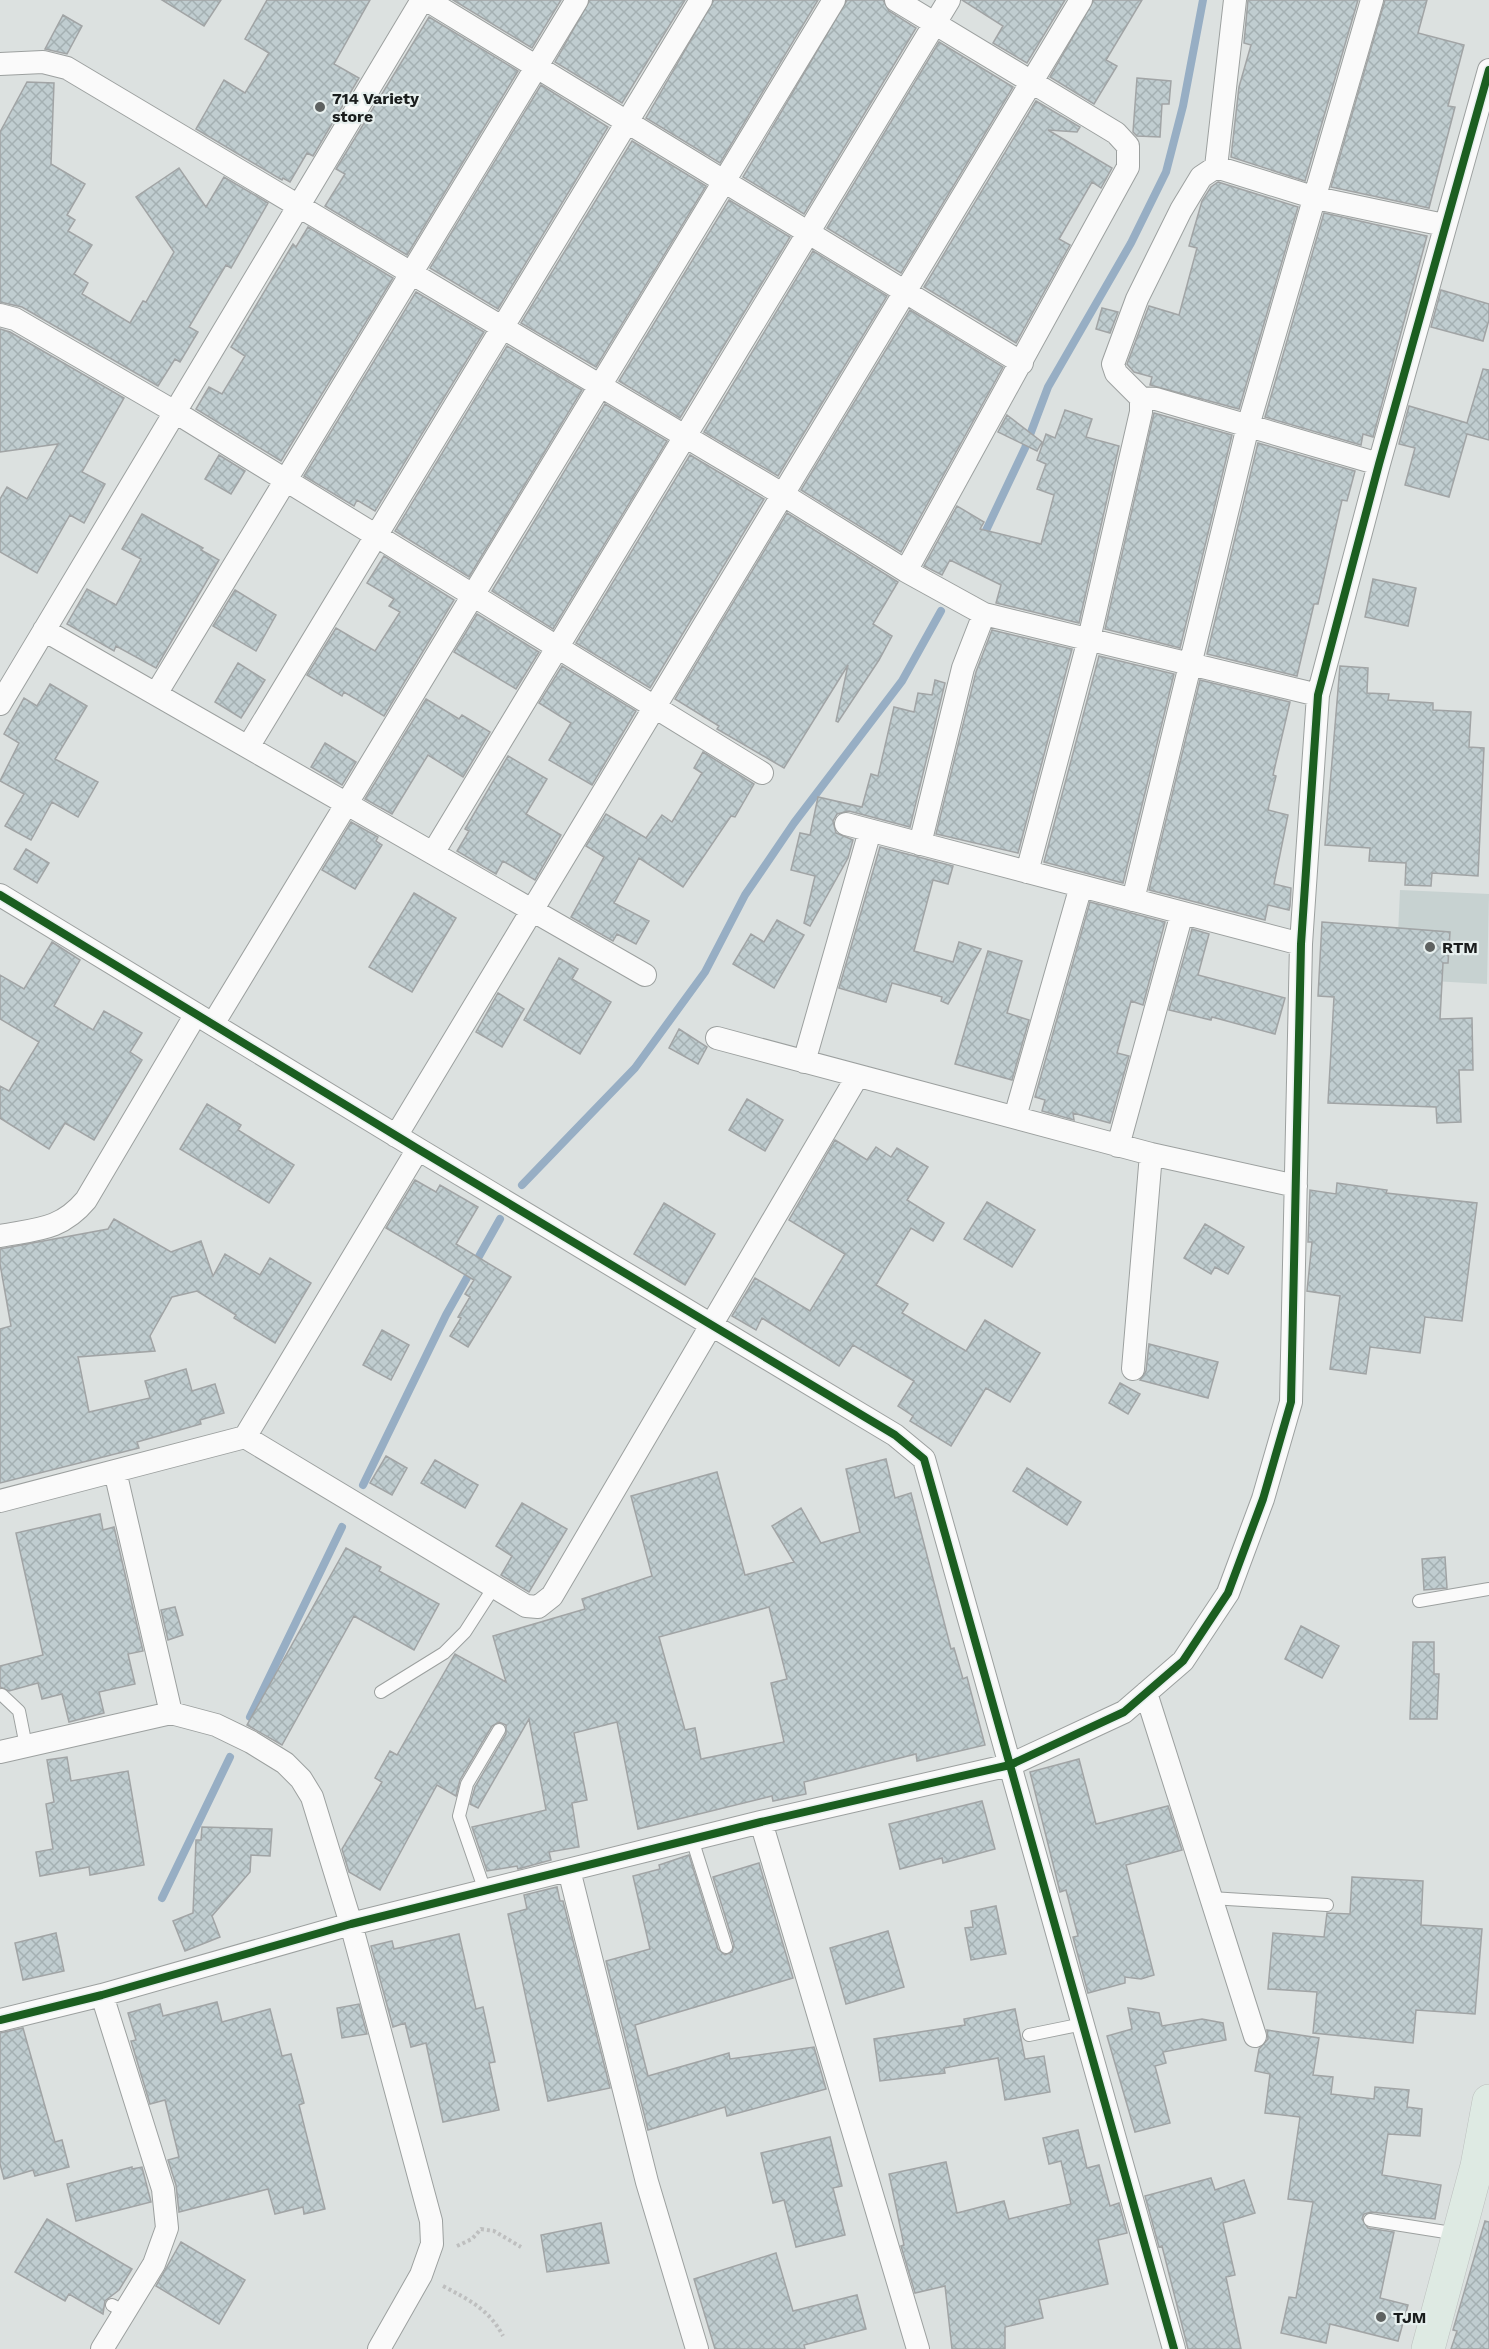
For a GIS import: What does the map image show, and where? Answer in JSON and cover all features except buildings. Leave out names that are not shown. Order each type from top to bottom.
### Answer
[{"type":"main road","points":[[1428,2349],[1477,2166],[1489,2101]]},
{"type":"street","points":[[0,704],[422,0]]},
{"type":"street","points":[[427,0],[1022,363]]},
{"type":"street","points":[[156,694],[577,0]]},
{"type":"street","points":[[248,747],[701,0]]},
{"type":"street","points":[[0,1236],[58,1225],[73,1216],[86,1200],[345,803],[834,0]]},
{"type":"street","points":[[896,0],[1116,133],[1128,146],[1128,167],[906,571]]},
{"type":"street","points":[[433,853],[949,0]]},
{"type":"street","points":[[396,1136],[1081,0]]},
{"type":"street","points":[[1235,0],[1216,167],[1201,177],[1181,210],[1137,299],[1113,364],[1116,373],[1141,398],[1156,399],[1379,464]]},
{"type":"street","points":[[1133,900],[1248,426],[1372,0]]},
{"type":"street","points":[[0,64],[43,62],[67,68],[782,494],[906,571],[984,614],[1318,695]]},
{"type":"street","points":[[0,2020],[102,1995],[351,1924],[761,1822],[1010,1765],[1124,1712],[1184,1661],[1228,1593],[1263,1499],[1291,1402],[1300,944],[1318,695],[1444,225],[1489,70]]},
{"type":"street","points":[[1216,167],[1316,198],[1444,225]]},
{"type":"street","points":[[0,315],[15,319],[175,412],[762,773]]},
{"type":"street","points":[[1027,872],[1089,639],[1141,412],[1141,398]]},
{"type":"street","points":[[920,844],[963,668],[984,614]]},
{"type":"street","points":[[44,630],[645,975]]},
{"type":"street","points":[[846,824],[1300,944]]},
{"type":"street","points":[[804,1062],[870,831]]},
{"type":"street","points":[[1015,1117],[1081,886]]},
{"type":"street","points":[[0,895],[709,1325],[895,1435],[924,1459],[1174,2349]]},
{"type":"street","points":[[1118,1146],[1182,913]]},
{"type":"street","points":[[717,1038],[1118,1146],[1296,1186]]},
{"type":"street","points":[[245,1437],[526,1606],[538,1607],[552,1596],[709,1325],[857,1077]]},
{"type":"street","points":[[0,1501],[245,1437],[418,1149]]},
{"type":"street","points":[[1133,1369],[1151,1154]]},
{"type":"street","points":[[114,1471],[171,1713]]},
{"type":"street","points":[[1146,1693],[1255,2036]]},
{"type":"street","points":[[0,1752],[171,1713],[216,1725],[250,1742],[285,1763],[312,1797],[351,1924],[431,2221],[432,2244],[421,2275],[379,2349]]},
{"type":"street","points":[[761,1822],[918,2349]]},
{"type":"street","points":[[569,1870],[646,2182],[697,2349]]},
{"type":"street","points":[[102,1995],[163,2189],[167,2228],[154,2264],[118,2308],[102,2349]]},
{"type":"lane","points":[[381,1692],[444,1653],[465,1632],[494,1587]]},
{"type":"lane","points":[[1419,1601],[1489,1589]]},
{"type":"lane","points":[[2,1695],[19,1711],[26,1746]]},
{"type":"lane","points":[[485,1891],[459,1816],[467,1784],[499,1730]]},
{"type":"lane","points":[[692,1839],[726,1947]]},
{"type":"lane","points":[[1211,1898],[1327,1905]]},
{"type":"lane","points":[[1029,2035],[1083,2024]]},
{"type":"lane","points":[[1370,2220],[1459,2235]]},
{"type":"path","points":[[432,2244],[454,2247],[472,2239],[481,2229],[494,2231],[521,2247]]},
{"type":"path","points":[[421,2275],[477,2305],[493,2318],[502,2336]]},
{"type":"shaded area","points":[[1400,890],[1489,894],[1487,984],[1396,979]]},
{"type":"waterway","points":[[981,541],[1025,448],[1048,387],[1131,243],[1166,172],[1183,106],[1203,0]]},
{"type":"waterway","points":[[522,1185],[635,1068],[705,972],[745,895],[794,823],[902,681],[941,611]]},
{"type":"waterway","points":[[363,1485],[446,1315],[500,1219]]},
{"type":"waterway","points":[[250,1717],[342,1527]]},
{"type":"waterway","points":[[162,1898],[230,1757]]},
{"type":"cycle path","points":[[0,2020],[102,1995],[351,1924],[761,1822],[1010,1765],[1124,1712],[1183,1661],[1228,1593],[1263,1499],[1291,1402],[1301,944],[1318,695],[1379,464],[1489,70]]},
{"type":"cycle path","points":[[0,895],[895,1435],[924,1459],[1174,2349]]},
{"type":"place","name":"714 Variety store","points":[[320,107]]},
{"type":"place","name":"RTM","points":[[1430,947]]},
{"type":"place","name":"TJM","points":[[1381,2317]]}]
